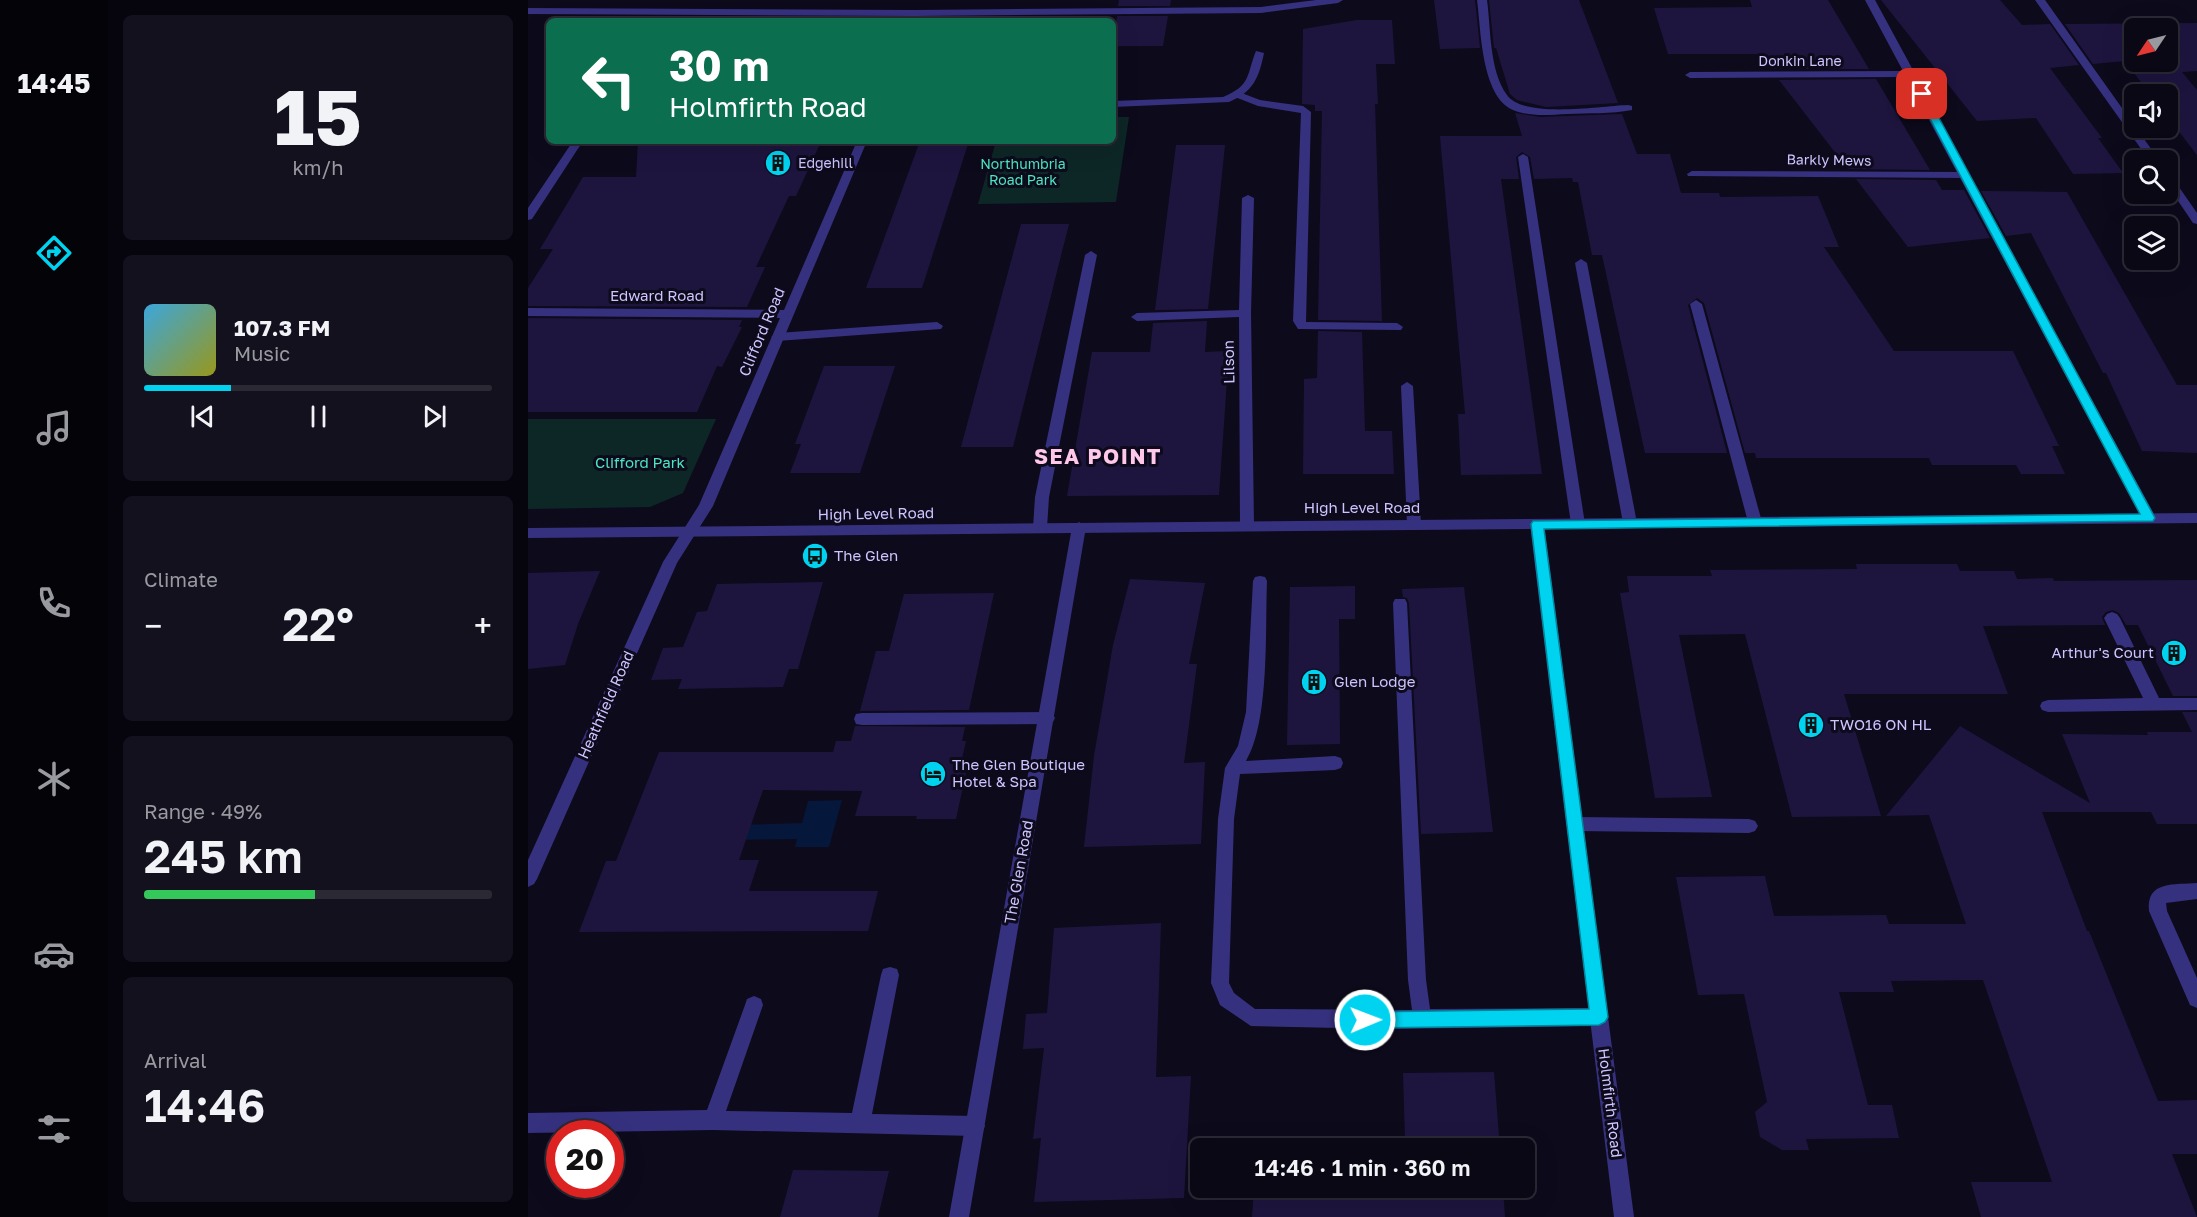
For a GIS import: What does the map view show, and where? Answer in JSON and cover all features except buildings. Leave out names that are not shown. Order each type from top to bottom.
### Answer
[{"type":"street","points":[[657,14],[667,0]]},
{"type":"street","points":[[528,11],[912,17],[1261,5],[1338,0]]},
{"type":"street","points":[[1482,0],[1494,79],[1500,94],[1509,103],[1528,111],[1540,112],[1628,108]]},
{"type":"street","points":[[1870,0],[2149,518]]},
{"type":"street","points":[[2040,0],[2147,150]]},
{"type":"street","points":[[912,17],[918,3]]},
{"type":"street","points":[[1116,104],[1225,100],[1239,95],[1250,87],[1259,53]]},
{"type":"street","name":"Donkin Lane","points":[[1690,75],[1910,74]]},
{"type":"street","points":[[1239,95],[1258,103],[1299,108],[1305,112],[1299,321],[1302,326],[1397,327]]},
{"type":"street","points":[[528,217],[576,144]]},
{"type":"street","name":"Clifford Road","points":[[687,532],[706,506],[861,144]]},
{"type":"street","points":[[1523,157],[1578,524]]},
{"type":"street","name":"Barkly Mews","points":[[1692,174],[1965,175]]},
{"type":"street","points":[[2178,193],[2197,221]]},
{"type":"street","name":"Lilson","points":[[1247,525],[1245,314],[1248,198]]},
{"type":"street","points":[[1040,528],[1042,497],[1091,255]]},
{"type":"street","points":[[1581,263],[1630,523]]},
{"type":"street","points":[[1696,304],[1755,522]]},
{"type":"street","name":"Edward Road","points":[[528,312],[787,314]]},
{"type":"street","points":[[1137,317],[1245,314]]},
{"type":"street","points":[[777,337],[937,326]]},
{"type":"street","points":[[1407,386],[1414,524]]},
{"type":"street","name":"High Level Road","points":[[528,533],[2197,518]]},
{"type":"street","name":"Holmfirth Road","points":[[1537,524],[1624,1217]]},
{"type":"street","name":"The Glen Road","points":[[959,1217],[1079,527]]},
{"type":"street","name":"Heathfield Road","points":[[528,879],[670,562],[687,532]]},
{"type":"street","points":[[1260,581],[1254,712],[1246,747],[1233,768],[1226,819],[1220,983],[1227,999],[1251,1017],[1278,1019],[1599,1017]]},
{"type":"street","points":[[1400,603],[1417,980],[1422,1018]]},
{"type":"street","points":[[2112,618],[2154,704]]},
{"type":"street","points":[[2048,706],[2197,704]]},
{"type":"street","points":[[862,719],[1047,718]]},
{"type":"street","points":[[1233,768],[1335,763]]},
{"type":"street","points":[[1575,824],[1749,826]]},
{"type":"street","points":[[2197,891],[2162,894],[2157,901],[2158,911],[2197,999]]},
{"type":"street","points":[[860,1123],[890,975]]},
{"type":"street","points":[[713,1120],[754,1005]]},
{"type":"street","points":[[528,1123],[713,1120],[975,1126]]},
{"type":"green space","name":"Northumbria Road Park","points":[[1116,117],[1129,117],[1116,202],[978,204],[995,144],[1116,144]]},
{"type":"green space","name":"Clifford Park","points":[[528,419],[716,419],[683,493],[650,507],[528,509]]},
{"type":"water","points":[[842,800],[829,847],[795,847],[797,839],[732,840],[736,825],[802,823],[808,801]]},
{"type":"place","name":"Edgehill","points":[[778,163]]},
{"type":"place","name":"The Glen","points":[[815,556]]},
{"type":"place","name":"Arthur's Court","points":[[2174,653]]},
{"type":"place","name":"Glen Lodge","points":[[1314,682]]},
{"type":"place","name":"TWO16 ON HL","points":[[1811,725]]},
{"type":"place","name":"The Glen Boutique Hotel & Spa","points":[[933,774]]},
{"type":"district","name":"SEA POINT","points":[[1098,457]]},
{"type":"route","points":[[1365,1020],[1599,1017],[1537,524],[2149,518],[1922,94]]}]
